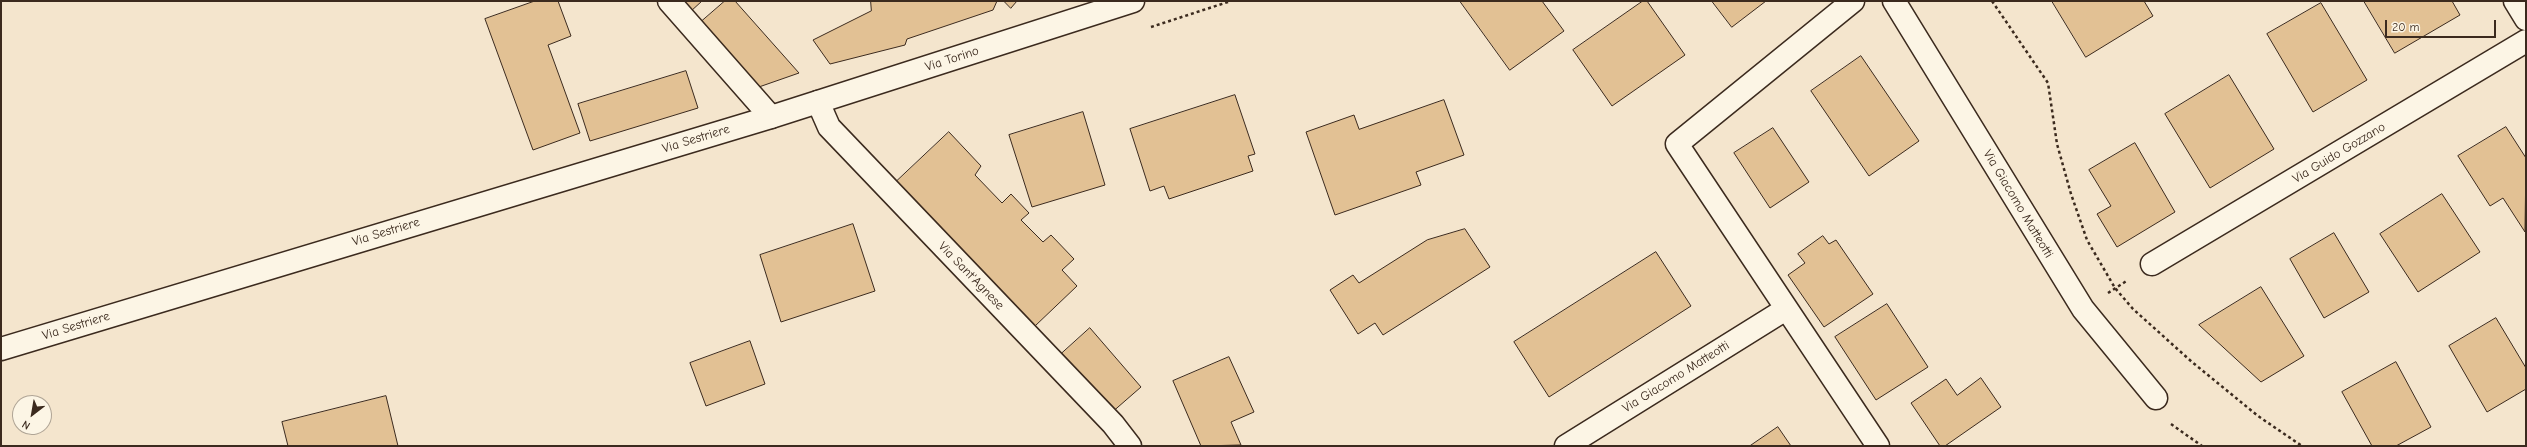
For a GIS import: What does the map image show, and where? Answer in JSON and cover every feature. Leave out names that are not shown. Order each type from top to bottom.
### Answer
[{"type":"street","points":[[669,1],[771,117]]},
{"type":"street","name":"Via Torino","points":[[771,117],[1133,1]]},
{"type":"street","points":[[1853,1],[1677,144],[1878,446]]},
{"type":"street","name":"Via Giacomo Matteotti","points":[[1894,1],[2083,309],[2156,398]]},
{"type":"street","points":[[2515,1],[2526,19]]},
{"type":"street","name":"Via Guido Gozzano","points":[[2152,264],[2526,41]]},
{"type":"street","name":"Via Sant'Agnese","points":[[818,102],[829,128],[1113,424],[1130,446]]},
{"type":"street","name":"Via Sestriere","points":[[1,349],[771,117]]},
{"type":"street","name":"Via Giacomo Matteotti","points":[[1566,446],[1786,309]]},
{"type":"path","points":[[1992,1],[2048,82],[2057,144],[2071,194],[2087,240],[2115,288],[2133,309],[2192,362],[2258,416],[2302,446]]},
{"type":"path","points":[[2083,309],[2152,264]]},
{"type":"path","points":[[2156,398],[2171,424],[2202,446]]},
{"type":"building","points":[[535,1],[558,1],[571,36],[548,45],[580,133],[533,150],[485,19]]},
{"type":"building","points":[[680,1],[702,1],[690,12]]},
{"type":"building","points":[[725,1],[735,1],[799,73],[756,88],[701,22]]},
{"type":"building","points":[[871,1],[997,1],[993,10],[907,39],[905,45],[830,64],[813,40],[871,11]]},
{"type":"building","points":[[1004,1],[1017,1],[1011,8]]},
{"type":"building","points":[[1460,1],[1542,1],[1564,31],[1510,70]]},
{"type":"building","points":[[1643,1],[1647,1],[1685,55],[1612,106],[1573,50]]},
{"type":"building","points":[[1712,1],[1766,1],[1732,27]]},
{"type":"building","points":[[2052,1],[2144,1],[2153,16],[2086,57]]},
{"type":"building","points":[[2364,1],[2452,1],[2460,15],[2395,53]]},
{"type":"building","points":[[2321,3],[2367,80],[2313,112],[2267,34]]},
{"type":"building","points":[[1861,56],[1919,141],[1869,176],[1811,91]]},
{"type":"building","points":[[686,71],[698,108],[590,141],[578,104]]},
{"type":"building","points":[[2229,75],[2274,149],[2210,188],[2165,114]]},
{"type":"building","points":[[1235,95],[1255,154],[1248,156],[1253,171],[1169,199],[1164,186],[1150,191],[1130,129]]},
{"type":"building","points":[[1444,100],[1464,155],[1416,172],[1421,185],[1335,215],[1306,132],[1354,115],[1359,129]]},
{"type":"building","points":[[1083,112],[1105,185],[1032,207],[1009,135]]},
{"type":"building","points":[[2506,127],[2526,158],[2525,232],[2503,198],[2490,206],[2458,156]]},
{"type":"building","points":[[1773,128],[1809,182],[1770,208],[1734,153]]},
{"type":"building","points":[[949,132],[981,166],[975,175],[1002,203],[1011,194],[1029,213],[1021,220],[1043,242],[1051,235],[1074,259],[1062,270],[1077,286],[1035,326],[896,182]]},
{"type":"building","points":[[2135,143],[2175,212],[2117,247],[2097,214],[2111,206],[2089,170]]},
{"type":"building","points":[[2442,194],[2480,252],[2418,292],[2380,234]]},
{"type":"building","points":[[853,224],[875,291],[781,322],[760,255]]},
{"type":"building","points":[[1465,229],[1490,267],[1383,335],[1375,323],[1358,334],[1330,290],[1353,275],[1359,283],[1427,240]]},
{"type":"building","points":[[2334,233],[2369,292],[2324,318],[2290,259]]},
{"type":"building","points":[[1823,236],[1829,244],[1836,240],[1873,294],[1824,327],[1788,275],[1805,263],[1798,254]]},
{"type":"building","points":[[1656,252],[1691,306],[1549,397],[1514,342]]},
{"type":"building","points":[[2261,287],[2304,356],[2261,382],[2199,325]]},
{"type":"building","points":[[1887,304],[1928,367],[1876,400],[1835,337]]},
{"type":"building","points":[[2496,318],[2526,368],[2526,389],[2487,412],[2449,346]]},
{"type":"building","points":[[1090,328],[1141,387],[1110,414],[1059,356]]},
{"type":"building","points":[[750,341],[765,384],[706,406],[690,363]]},
{"type":"building","points":[[1229,357],[1254,412],[1231,422],[1241,445],[1201,446],[1173,381]]},
{"type":"building","points":[[2396,362],[2431,427],[2396,446],[2372,446],[2342,392]]},
{"type":"building","points":[[1981,378],[2001,407],[1945,446],[1940,446],[1911,403],[1946,379],[1957,395]]},
{"type":"building","points":[[386,396],[398,446],[288,446],[282,422]]},
{"type":"building","points":[[1778,427],[1791,446],[1750,446]]}]
